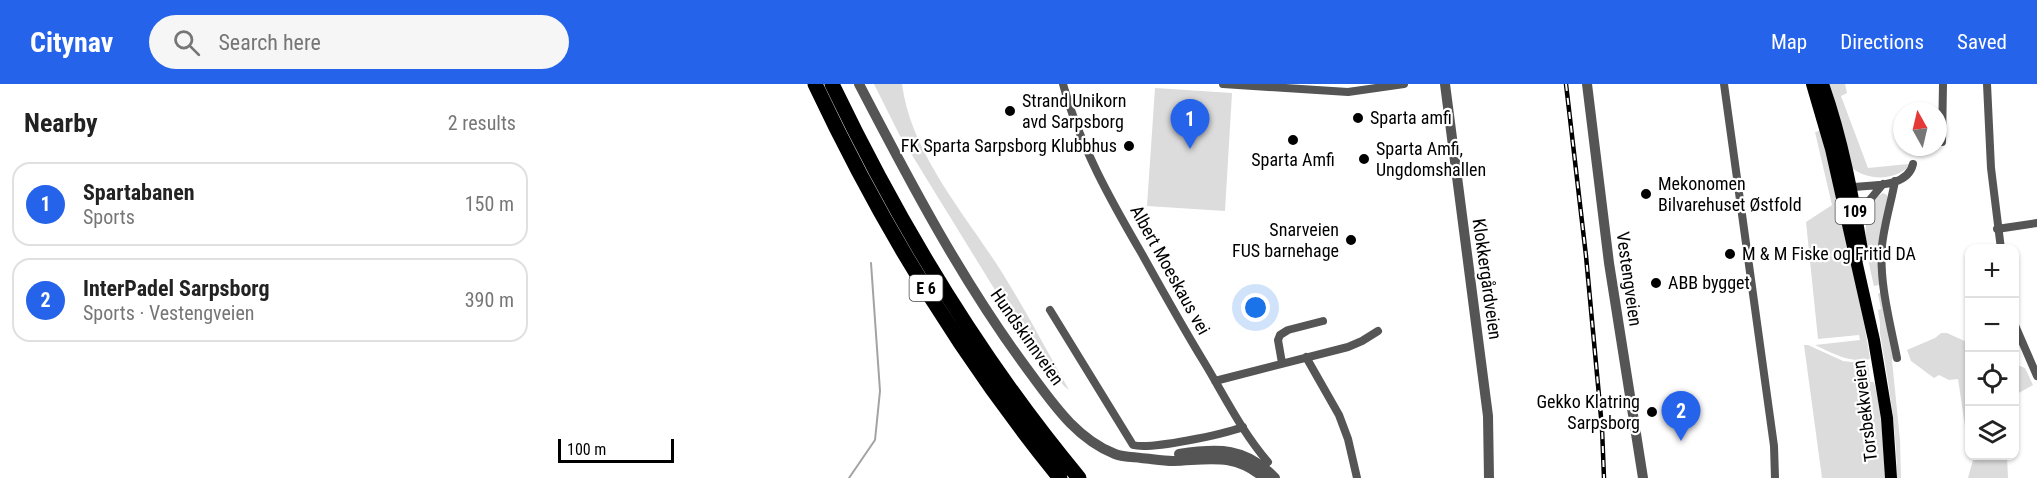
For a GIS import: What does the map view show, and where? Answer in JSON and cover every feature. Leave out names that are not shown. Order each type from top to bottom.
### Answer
[{"type":"highway","name":"E 6","points":[[816,84],[872,193],[932,298],[1002,402],[1060,478]]},
{"type":"highway","name":"E 6","points":[[832,84],[885,187],[945,291],[1014,395],[1079,478]]},
{"type":"main road","name":"Torsbekkveien","points":[[1812,84],[1858,228],[1873,312],[1874,340]]},
{"type":"main road","name":"Torsbekkveien","points":[[1823,84],[1837,126],[1866,312],[1874,340],[1887,418],[1891,478]]},
{"type":"street","name":"Hundskinnveien","points":[[859,84],[903,169],[1001,334],[1060,413],[1094,444],[1116,455],[1172,461],[1224,459],[1246,466],[1263,478]]},
{"type":"street","name":"Albert Moeskaus vei","points":[[1063,84],[1068,104],[1094,165],[1141,253],[1215,381],[1268,462]]},
{"type":"street","points":[[1223,84],[1348,92],[1404,84]]},
{"type":"street","name":"Klokkergårdveien","points":[[1445,84],[1488,416],[1489,478]]},
{"type":"street","name":"Vestengveien","points":[[1587,84],[1610,263],[1644,478]]},
{"type":"street","points":[[1724,84],[1774,446],[1775,478]]},
{"type":"street","points":[[1943,84],[1943,102]]},
{"type":"street","points":[[1988,84],[1991,168],[2000,244]]},
{"type":"street","points":[[1846,188],[1895,181],[1909,174],[1913,164]]},
{"type":"street","name":"Torsbekkveien","points":[[1895,181],[1882,259],[1885,291],[1897,358]]},
{"type":"street","points":[[1858,228],[1868,202],[1883,184]]},
{"type":"street","points":[[1997,229],[2037,223]]},
{"type":"street","points":[[1050,310],[1133,445],[1142,447],[1228,432],[1243,427]]},
{"type":"street","points":[[1282,363],[1278,340],[1280,334],[1323,321]]},
{"type":"street","points":[[1215,381],[1348,347],[1378,331]]},
{"type":"street","points":[[2019,335],[2037,376]]},
{"type":"street","points":[[1306,357],[1339,415],[1357,478]]},
{"type":"street","points":[[1155,459],[1202,451],[1224,450],[1248,457],[1275,478]]},
{"type":"shaded area","points":[[874,84],[902,84],[907,110],[928,159],[1003,274],[1069,390],[1011,316],[899,134]]},
{"type":"shaded area","points":[[1828,84],[1845,84],[1847,93],[1841,96],[1868,168],[1908,164],[1907,168],[1887,177],[1872,177],[1852,168]]},
{"type":"shaded area","points":[[1155,88],[1232,93],[1225,211],[1147,206]]},
{"type":"shaded area","points":[[1823,130],[1870,359],[1849,359],[1815,345],[1860,340],[1859,335],[1818,339],[1806,222],[1832,205],[1815,132]]},
{"type":"shaded area","points":[[1883,193],[1887,195],[1888,200],[1880,290],[1879,285],[1874,286],[1869,263],[1866,222],[1874,200]]},
{"type":"shaded area","points":[[1881,292],[1895,354],[1892,360],[1900,440],[1901,478],[1897,478],[1894,423],[1880,333],[1878,310],[1881,309],[1878,294]]},
{"type":"shaded area","points":[[1941,333],[1947,333],[1965,341],[1965,426],[1958,379],[1949,380],[1939,375],[1934,378],[1911,361],[1907,350]]},
{"type":"shaded area","points":[[1804,345],[1843,361],[1868,364],[1870,382],[1874,382],[1881,413],[1885,478],[1822,478]]},
{"type":"shaded area","points":[[2019,366],[2025,368],[2033,385],[2019,393]]},
{"type":"shaded area","points":[[1973,460],[2007,460],[2008,478],[1968,478]]},
{"type":"waterway","points":[[849,478],[875,440],[880,391],[871,263]]},
{"type":"railway","points":[[1566,84],[1586,256],[1602,428],[1604,478]]},
{"type":"place","name":"Strand Unikorn avd Sarpsborg","points":[[1010,111]]},
{"type":"place","name":"Sparta amfi","points":[[1358,118]]},
{"type":"place","name":"Sparta Amfi","points":[[1293,140]]},
{"type":"place","name":"FK Sparta Sarpsborg Klubbhus","points":[[1129,146]]},
{"type":"place","name":"Spartabanen","points":[[1190,149]]},
{"type":"place","name":"Sparta Amfi, Ungdomshallen","points":[[1364,159]]},
{"type":"place","name":"Mekonomen Bilvarehuset Østfold","points":[[1646,194]]},
{"type":"place","name":"Snarveien FUS barnehage","points":[[1351,240]]},
{"type":"place","name":"M & M Fiske og Fritid DA","points":[[1730,254]]},
{"type":"place","name":"ABB bygget","points":[[1656,283]]},
{"type":"place","name":"Gekko Klatring Sarpsborg","points":[[1652,412]]},
{"type":"place","name":"InterPadel Sarpsborg","points":[[1681,441]]}]
